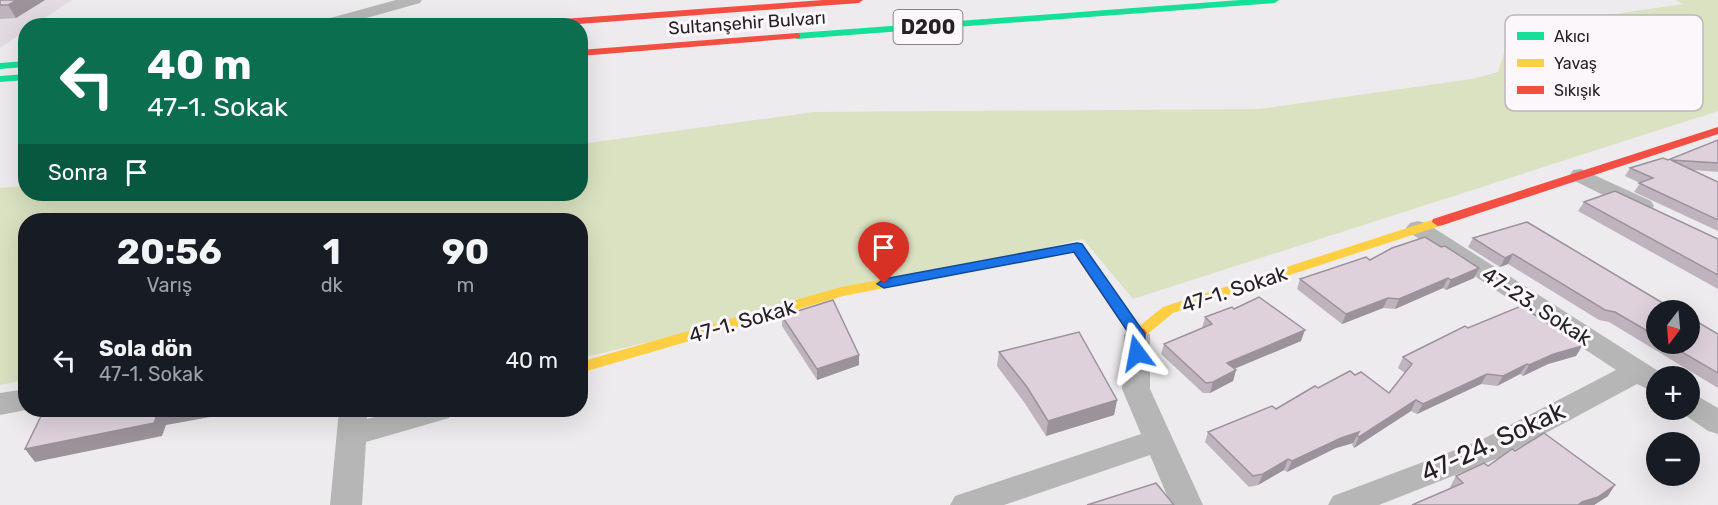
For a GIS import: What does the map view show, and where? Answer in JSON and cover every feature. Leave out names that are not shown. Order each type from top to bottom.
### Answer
[{"type":"main road","name":"Sultanşehir Bulvarı","points":[[588,20],[859,0]]},
{"type":"main road","name":"Sultanşehir Bulvarı","points":[[588,52],[1275,0]]},
{"type":"main road","points":[[0,66],[18,65]]},
{"type":"main road","points":[[0,79],[18,78]]},
{"type":"main road","name":"47-1. Sokak","points":[[588,366],[841,292],[1077,247],[1137,334],[1168,310],[1718,129]]},
{"type":"street","points":[[348,18],[414,0]]},
{"type":"street","points":[[1581,175],[1665,217]]},
{"type":"street","name":"47-23. Sokak","points":[[1418,228],[1646,376]]},
{"type":"street","points":[[1137,334],[1136,389],[1187,505]]},
{"type":"street","name":"47-24. Sokak","points":[[1344,505],[1490,448],[1646,377]]},
{"type":"street","points":[[0,404],[18,401]]},
{"type":"street","points":[[1700,411],[1718,423]]},
{"type":"street","points":[[346,505],[352,422],[388,417]]},
{"type":"street","points":[[966,505],[1158,440]]},
{"type":"shaded area","points":[[0,0],[72,0],[45,18],[18,18],[18,36],[0,48]]},
{"type":"green space","points":[[1675,0],[1718,0],[1718,111],[1133,299],[1083,239],[588,356],[588,213],[18,213],[18,381],[0,385],[0,188],[18,187],[18,201],[588,201],[588,143],[814,112],[1259,109],[1472,79],[1498,72],[1505,50],[1505,111],[1703,111],[1703,15],[1609,15],[1683,4]]},
{"type":"building","points":[[0,0],[17,0],[8,5],[0,5]]},
{"type":"building","points":[[1718,140],[1718,163],[1671,160],[1718,182],[1718,220],[1639,183],[1653,178],[1630,168],[1663,158],[1668,160]]},
{"type":"building","points":[[1615,191],[1718,239],[1718,275],[1584,202]]},
{"type":"building","points":[[1527,222],[1658,300],[1646,300],[1646,330],[1615,312],[1605,310],[1513,254],[1505,258],[1473,238]]},
{"type":"building","points":[[1425,237],[1441,247],[1445,246],[1479,268],[1451,280],[1448,278],[1399,299],[1388,298],[1346,314],[1300,279],[1366,257],[1370,260],[1392,248]]},
{"type":"building","points":[[1259,297],[1305,330],[1227,363],[1236,370],[1213,382],[1206,383],[1164,344],[1212,324],[1205,317],[1232,307],[1234,309]]},
{"type":"building","points":[[833,300],[859,355],[817,369],[782,316]]},
{"type":"building","points":[[1521,306],[1582,346],[1527,364],[1503,376],[1487,374],[1423,404],[1416,400],[1359,437],[1357,435],[1359,432],[1341,438],[1292,461],[1288,459],[1263,474],[1253,476],[1208,432],[1272,406],[1276,409],[1315,386],[1318,388],[1350,371],[1355,375],[1361,372],[1389,393],[1412,364],[1403,357],[1465,326],[1468,328]]},
{"type":"building","points":[[1700,323],[1718,334],[1718,373],[1685,354],[1700,354]]},
{"type":"building","points":[[1079,332],[1117,400],[1048,421],[1027,387],[999,352]]},
{"type":"building","points":[[41,417],[156,417],[154,423],[25,449]]},
{"type":"building","points":[[1544,433],[1615,485],[1598,497],[1578,505],[1412,505],[1463,483],[1456,476],[1484,463],[1488,466],[1512,449],[1515,451]]},
{"type":"building","points":[[1156,483],[1174,505],[1087,505]]},
{"type":"traffic: fast","points":[[797,36],[1275,0]]},
{"type":"traffic: fast","points":[[0,66],[18,65]]},
{"type":"traffic: fast","points":[[0,79],[18,78]]},
{"type":"traffic: slow","points":[[1139,333],[1168,310],[1438,222]]},
{"type":"traffic: slow","points":[[588,366],[841,292],[993,263]]},
{"type":"traffic: jam","points":[[588,20],[859,0]]},
{"type":"traffic: jam","points":[[588,52],[797,36]]},
{"type":"traffic: jam","points":[[1438,222],[1718,130]]},
{"type":"traffic: jam","points":[[993,263],[1077,247],[1137,335],[1139,333]]},
{"type":"route","points":[[884,284],[1077,247],[1137,334],[1137,353]]}]
